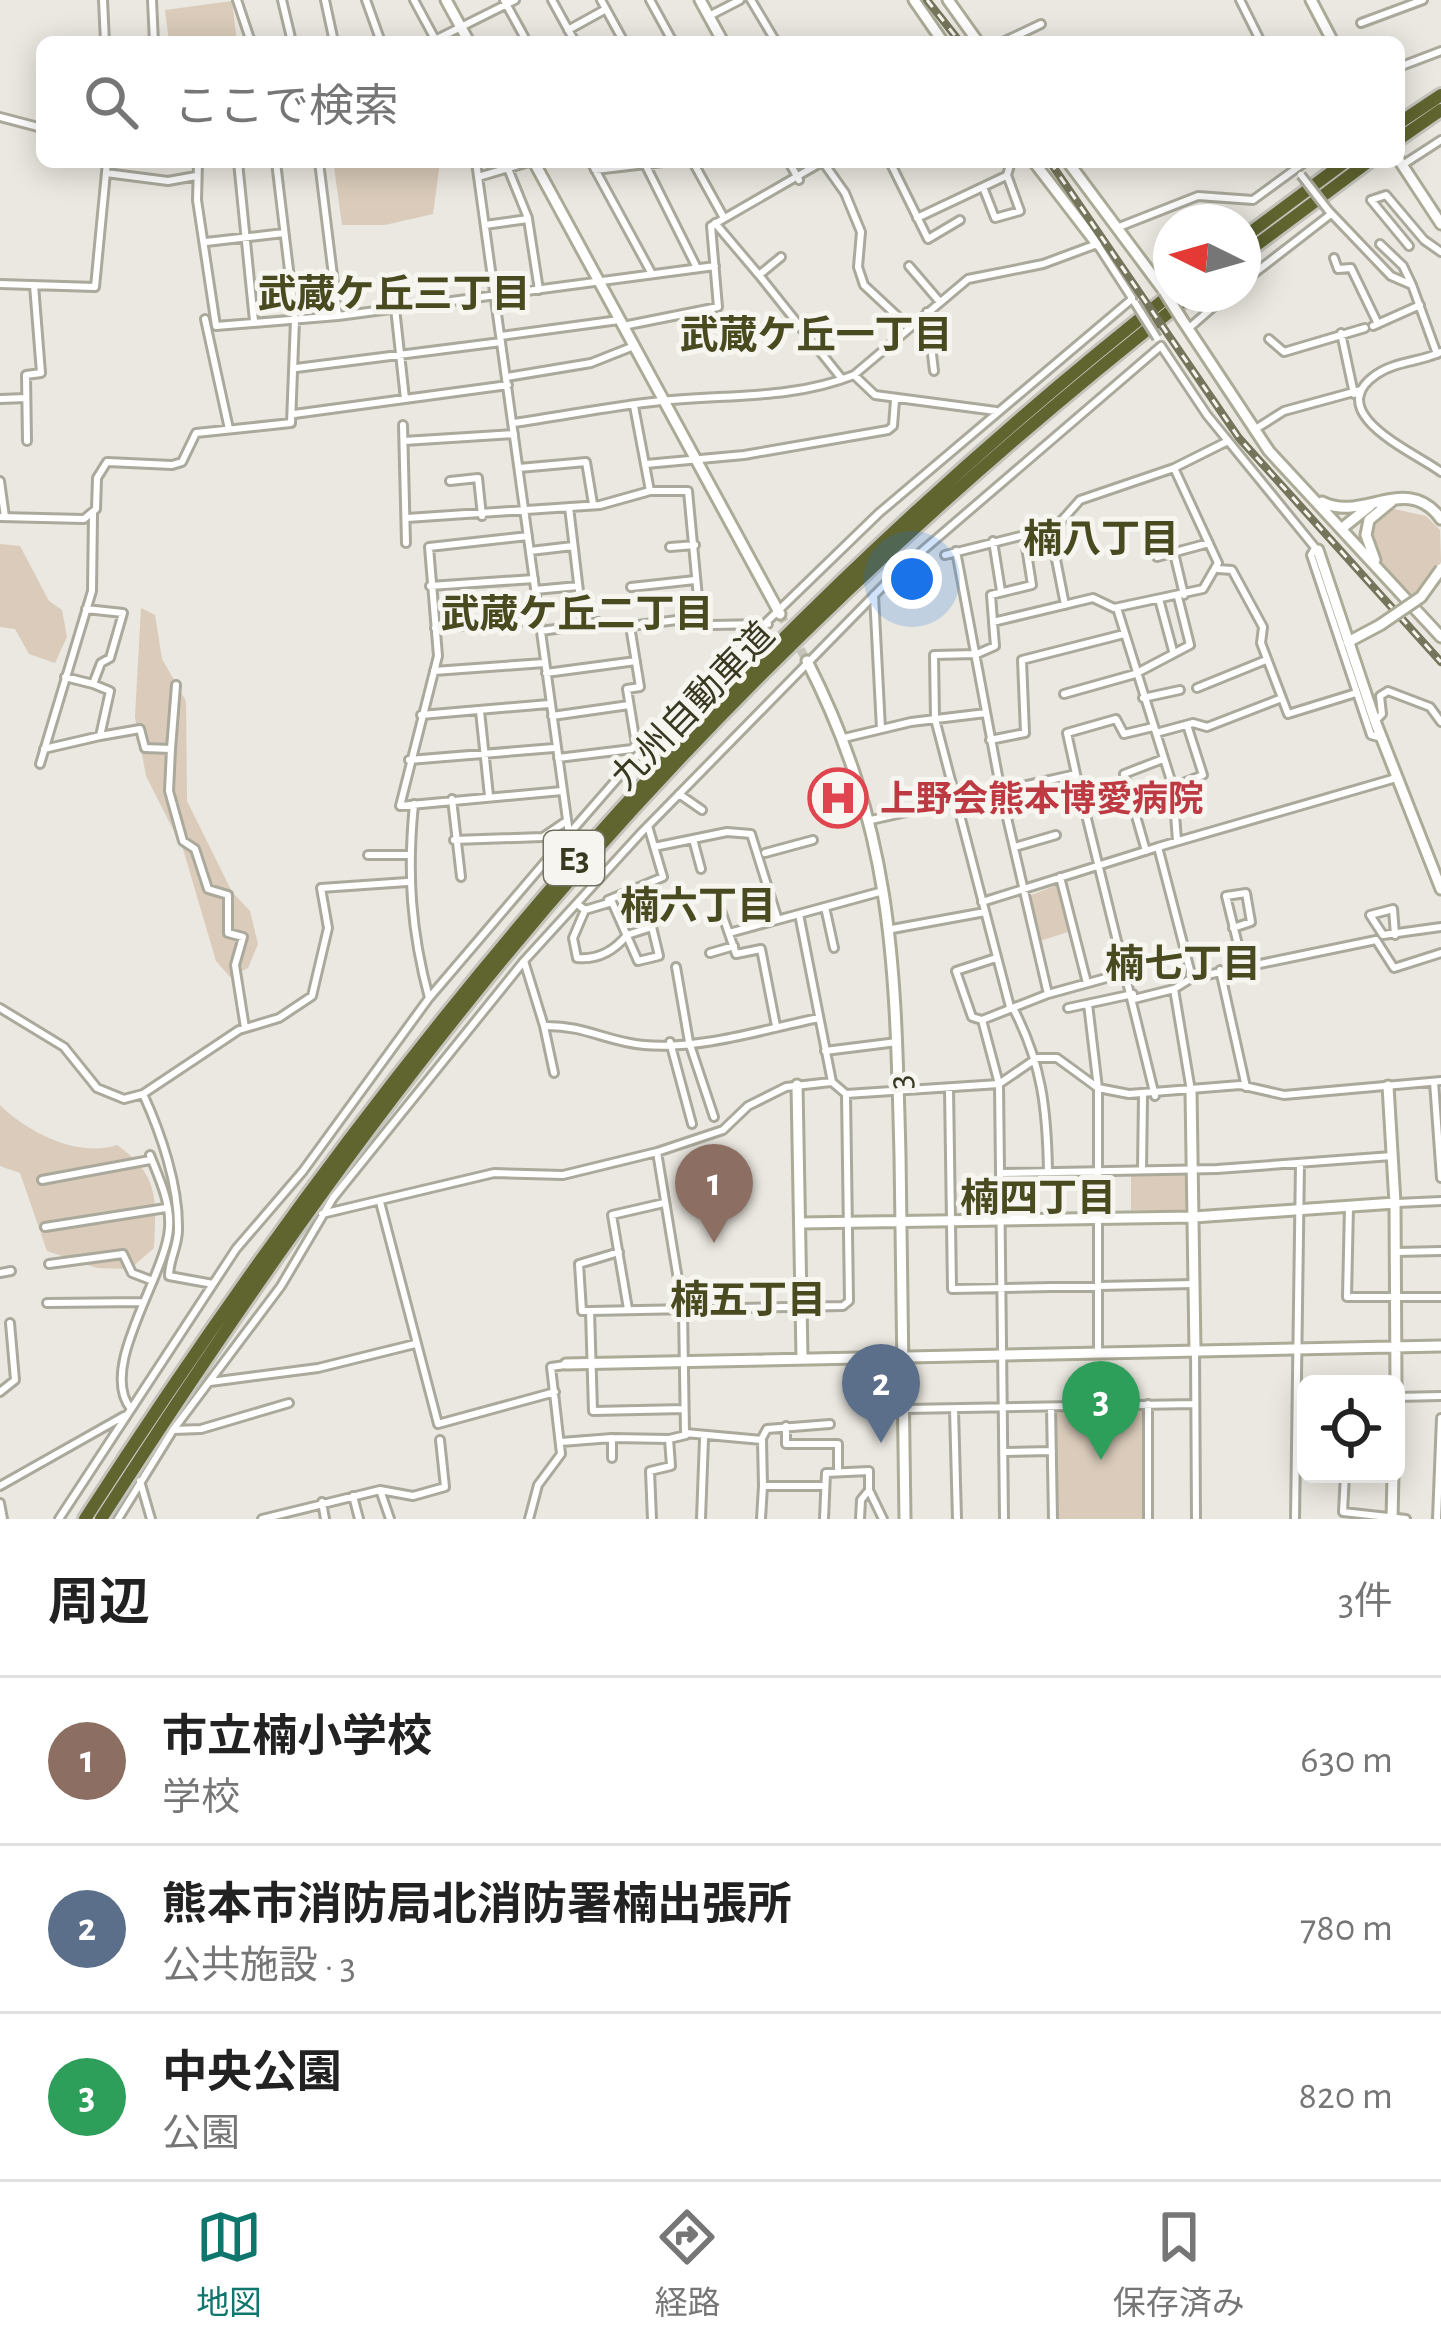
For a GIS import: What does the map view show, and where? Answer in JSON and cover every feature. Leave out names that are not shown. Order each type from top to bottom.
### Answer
[{"type":"highway","points":[[1405,127],[1441,94]]},
{"type":"highway","points":[[1405,128],[1441,110]]},
{"type":"highway","points":[[1261,225],[1337,168]]},
{"type":"highway","points":[[1261,242],[1359,168]]},
{"type":"highway","name":"九州自動車道","points":[[85,1519],[317,1176],[555,878],[727,692],[886,537],[1153,304]]},
{"type":"highway","name":"九州自動車道","points":[[101,1519],[272,1262],[371,1126],[598,848],[734,701],[876,564],[984,465],[1170,312]]},
{"type":"street","points":[[103,0],[105,36]]},
{"type":"street","points":[[152,0],[154,36]]},
{"type":"street","points":[[237,0],[249,36]]},
{"type":"street","points":[[282,0],[291,36]]},
{"type":"street","points":[[325,0],[333,36]]},
{"type":"street","points":[[366,0],[379,36]]},
{"type":"street","points":[[414,0],[433,36]]},
{"type":"street","points":[[446,0],[466,36]]},
{"type":"street","points":[[552,0],[572,36]]},
{"type":"street","points":[[601,0],[621,36]]},
{"type":"street","points":[[650,0],[670,36]]},
{"type":"street","points":[[700,0],[720,36]]},
{"type":"street","points":[[709,16],[740,0]]},
{"type":"street","points":[[752,0],[773,36]]},
{"type":"street","points":[[914,0],[938,36]]},
{"type":"street","points":[[948,0],[974,36]]},
{"type":"street","points":[[1240,0],[1258,36]]},
{"type":"street","points":[[1311,0],[1330,36]]},
{"type":"street","points":[[1361,23],[1423,0]]},
{"type":"street","points":[[445,36],[508,1],[524,36]]},
{"type":"street","points":[[568,30],[606,9]]},
{"type":"street","points":[[1016,36],[1041,24]]},
{"type":"street","points":[[1405,65],[1441,52]]},
{"type":"street","points":[[0,117],[36,126]]},
{"type":"street","points":[[1405,160],[1441,140]]},
{"type":"street","points":[[0,284],[95,287],[106,168]]},
{"type":"street","points":[[197,168],[216,326],[338,316],[715,266]]},
{"type":"street","points":[[239,168],[254,321]]},
{"type":"street","points":[[40,764],[92,591],[99,468],[107,462],[172,465],[182,462],[196,433],[292,423],[295,320],[277,168]]},
{"type":"street","points":[[320,168],[338,316]]},
{"type":"street","points":[[477,168],[568,834]]},
{"type":"street","points":[[478,178],[516,168]]},
{"type":"street","points":[[534,168],[780,614]]},
{"type":"street","points":[[594,168],[652,274]]},
{"type":"street","points":[[646,168],[697,268]]},
{"type":"street","points":[[696,168],[724,218]]},
{"type":"street","points":[[793,168],[799,179]]},
{"type":"street","points":[[715,223],[815,168]]},
{"type":"street","points":[[827,168],[844,193],[860,232],[858,266],[864,285],[909,327]]},
{"type":"street","points":[[893,168],[928,239],[960,220]]},
{"type":"street","points":[[983,187],[995,218],[1020,211],[1007,176],[1009,168]]},
{"type":"street","points":[[1039,168],[1096,244],[1228,440],[1317,548],[1375,721],[1441,889]]},
{"type":"street","points":[[1073,168],[1153,273]]},
{"type":"street","points":[[1405,168],[1441,224]]},
{"type":"street","points":[[1119,227],[1198,196],[1253,200],[1297,169],[1329,212],[1391,276],[1412,284]]},
{"type":"street","points":[[509,171],[528,219],[539,290]]},
{"type":"street","points":[[106,173],[168,181],[196,176]]},
{"type":"street","points":[[917,218],[1007,176]]},
{"type":"street","points":[[1409,246],[1371,200],[1386,195],[1424,240],[1441,252]]},
{"type":"street","points":[[1261,268],[1329,212]]},
{"type":"street","points":[[485,225],[528,219]]},
{"type":"street","points":[[296,368],[718,307],[715,223]]},
{"type":"street","points":[[715,223],[842,379]]},
{"type":"street","points":[[206,242],[284,233]]},
{"type":"street","points":[[514,424],[664,400],[742,399],[842,379],[854,375],[968,279],[1043,263],[1096,244]]},
{"type":"street","points":[[1253,430],[1284,411],[1358,392],[1376,375],[1439,353],[1403,266],[1380,244]]},
{"type":"street","points":[[759,275],[781,257]]},
{"type":"street","points":[[1334,258],[1339,269],[1351,268],[1362,283],[1372,326]]},
{"type":"street","points":[[909,266],[939,302]]},
{"type":"street","points":[[27,441],[26,375],[41,373],[34,285]]},
{"type":"street","points":[[59,1519],[213,1284],[303,1171],[429,998],[684,702],[780,614],[879,513],[1133,301]]},
{"type":"street","points":[[1269,338],[1282,352],[1341,331],[1372,326],[1420,305]]},
{"type":"street","points":[[395,308],[405,399]]},
{"type":"street","points":[[927,312],[934,371]]},
{"type":"street","points":[[1178,312],[1253,430],[1441,637]]},
{"type":"street","points":[[1188,328],[1207,312]]},
{"type":"street","points":[[205,319],[229,429]]},
{"type":"street","points":[[1341,331],[1359,406],[1367,420],[1407,454],[1420,456],[1441,472]]},
{"type":"street","points":[[118,1519],[173,1430],[281,1286],[322,1214],[524,961],[581,907],[648,826],[874,595],[1159,342]]},
{"type":"street","points":[[294,414],[508,381],[591,364],[634,346]]},
{"type":"street","points":[[854,375],[872,394],[895,400],[945,400],[998,411]]},
{"type":"street","points":[[0,399],[26,398]]},
{"type":"street","points":[[644,464],[888,430],[893,426],[895,400]]},
{"type":"street","points":[[634,405],[650,491]]},
{"type":"street","points":[[403,425],[406,543]]},
{"type":"street","points":[[404,442],[514,434]]},
{"type":"street","points":[[945,555],[1066,523],[1080,500],[1174,468],[1228,440]]},
{"type":"street","points":[[519,468],[586,462],[593,505]]},
{"type":"street","points":[[1174,468],[1219,569]]},
{"type":"street","points":[[450,481],[478,478],[482,516]]},
{"type":"street","points":[[0,481],[2,517],[74,519],[93,514]]},
{"type":"street","points":[[407,518],[525,512],[593,505],[650,491],[688,491],[700,617]]},
{"type":"street","points":[[1307,492],[1339,510],[1387,497],[1409,498],[1427,505],[1441,519]]},
{"type":"street","points":[[1341,530],[1387,497]]},
{"type":"street","points":[[1379,570],[1369,545],[1369,520],[1385,502],[1409,498]]},
{"type":"street","points":[[568,507],[583,625]]},
{"type":"street","points":[[1050,529],[1065,605]]},
{"type":"street","points":[[1024,534],[1032,585],[989,599],[994,646],[977,654],[934,655],[935,719],[1011,1007],[1037,1058],[1047,1102],[1048,1172]]},
{"type":"street","points":[[528,536],[432,544],[427,555],[434,671],[400,806],[562,791]]},
{"type":"street","points":[[993,541],[1001,592]]},
{"type":"street","points":[[1157,557],[1208,543]]},
{"type":"street","points":[[670,547],[694,544]]},
{"type":"street","points":[[530,550],[573,546]]},
{"type":"street","points":[[1317,548],[1311,555],[1356,693],[1373,739],[1382,738]]},
{"type":"street","points":[[956,551],[1000,792],[1048,994]]},
{"type":"street","points":[[1173,651],[1191,643],[1174,553]]},
{"type":"street","points":[[1219,569],[1232,571],[1254,606],[1265,631],[1261,643],[1288,714],[1356,693]]},
{"type":"street","points":[[993,622],[1097,598],[1117,608],[1181,596],[1202,589],[1219,569]]},
{"type":"street","points":[[1348,642],[1421,597],[1441,569]]},
{"type":"street","points":[[430,586],[534,579]]},
{"type":"street","points":[[632,587],[695,580]]},
{"type":"street","points":[[535,590],[578,586]]},
{"type":"street","points":[[874,595],[881,729]]},
{"type":"street","points":[[1064,694],[1174,658],[1159,599]]},
{"type":"street","points":[[1117,608],[1172,787],[1177,842]]},
{"type":"street","points":[[86,609],[123,613],[110,658],[101,663],[93,684]]},
{"type":"street","points":[[558,758],[632,749],[636,744],[627,689],[640,688],[630,626],[700,617],[711,625],[769,624]]},
{"type":"street","points":[[435,628],[539,620]]},
{"type":"street","points":[[541,631],[598,622]]},
{"type":"street","points":[[990,740],[1025,733],[1022,660],[1124,634]]},
{"type":"street","points":[[1197,688],[1268,660]]},
{"type":"street","points":[[546,673],[636,661]]},
{"type":"street","name":"3","points":[[807,661],[844,738],[871,820],[892,929],[904,1519]]},
{"type":"street","points":[[434,671],[544,663]]},
{"type":"street","points":[[65,677],[110,691],[100,736]]},
{"type":"street","points":[[176,685],[169,791],[183,841],[195,849],[208,890],[228,895],[228,933],[243,937],[235,965],[245,1029]]},
{"type":"street","points":[[1143,698],[1180,690]]},
{"type":"street","points":[[1375,721],[1382,714],[1380,696],[1388,691],[1430,707],[1441,720]]},
{"type":"street","points":[[1155,1096],[1067,734],[1114,719],[1124,734],[1187,724],[1207,727],[1282,698]]},
{"type":"street","points":[[421,715],[550,704]]},
{"type":"street","points":[[552,716],[629,705]]},
{"type":"street","points":[[480,711],[489,796]]},
{"type":"street","points":[[844,738],[986,713]]},
{"type":"street","points":[[1172,787],[1203,775],[1187,724]]},
{"type":"street","points":[[44,749],[140,729],[145,748],[172,748]]},
{"type":"street","points":[[409,760],[555,747]]},
{"type":"street","points":[[1146,850],[1124,774],[1164,759]]},
{"type":"street","points":[[871,820],[1076,774]]},
{"type":"street","points":[[982,902],[1396,778]]},
{"type":"street","points":[[679,794],[702,810]]},
{"type":"street","points":[[452,799],[461,877]]},
{"type":"street","points":[[414,804],[407,882],[413,937],[429,998]]},
{"type":"street","points":[[454,840],[543,837],[567,821]]},
{"type":"street","points":[[581,907],[662,877],[648,826]]},
{"type":"street","points":[[654,847],[751,834],[777,916]]},
{"type":"street","points":[[1015,848],[1056,835]]},
{"type":"street","points":[[693,839],[700,869]]},
{"type":"street","points":[[765,853],[813,840]]},
{"type":"street","points":[[1158,847],[1192,978]]},
{"type":"street","points":[[1428,857],[1441,853]]},
{"type":"street","points":[[368,855],[410,856]]},
{"type":"street","points":[[1060,877],[1087,983]]},
{"type":"street","points":[[0,1007],[64,1047],[98,1088],[118,1099],[143,1094],[245,1029],[278,1018],[312,996],[328,928],[322,888],[407,882]]},
{"type":"street","points":[[729,933],[777,916],[886,890]]},
{"type":"street","points":[[1233,928],[1251,922],[1246,893],[1227,894],[1233,928],[1243,964]]},
{"type":"street","points":[[717,899],[736,954],[761,949],[776,1026]]},
{"type":"street","points":[[581,907],[573,938],[577,958],[605,955],[625,939],[657,929],[659,956],[638,961],[625,939],[608,900]]},
{"type":"street","points":[[824,908],[834,948]]},
{"type":"street","points":[[1395,935],[1394,909],[1370,915],[1383,935],[1395,935],[1441,927]]},
{"type":"street","points":[[892,929],[985,912]]},
{"type":"street","points":[[799,914],[832,1082],[846,1094],[999,1084],[1037,1058],[1058,1058],[1098,1088],[1155,1096],[1246,1087],[1284,1095],[1437,1082],[1441,1178]]},
{"type":"street","points":[[1068,1008],[1174,988],[1243,964],[1376,940],[1394,968],[1441,953]]},
{"type":"street","points":[[710,953],[734,946]]},
{"type":"street","points":[[997,958],[956,970],[972,1017],[982,1020],[1048,994],[1128,972]]},
{"type":"street","points":[[524,961],[554,1073]]},
{"type":"street","points":[[676,967],[689,1042],[713,1117]]},
{"type":"street","points":[[1220,970],[1246,1087]]},
{"type":"street","points":[[1174,988],[1191,1091],[1196,1519]]},
{"type":"street","points":[[1088,1004],[1098,1088],[1098,1352]]},
{"type":"street","points":[[544,1026],[580,1025],[646,1046],[819,1018]]},
{"type":"street","points":[[982,1020],[999,1084],[1004,1519]]},
{"type":"street","points":[[670,1042],[692,1124]]},
{"type":"street","points":[[825,1052],[897,1042]]},
{"type":"street","points":[[322,1214],[494,1173],[563,1175],[657,1152],[723,1130],[748,1106],[797,1085],[832,1082]]},
{"type":"street","points":[[797,1085],[802,1357]]},
{"type":"street","points":[[1388,1086],[1395,1203],[1396,1375]]},
{"type":"street","points":[[949,1088],[952,1289],[1194,1284]]},
{"type":"street","points":[[143,1094],[157,1123],[177,1205],[178,1235],[169,1276],[213,1284]]},
{"type":"street","points":[[619,1252],[579,1264],[582,1311],[843,1306],[849,1300],[846,1094]]},
{"type":"street","points":[[1142,1170],[1143,1095]]},
{"type":"street","points":[[657,1152],[683,1310],[686,1435]]},
{"type":"street","points":[[1000,1172],[1193,1169],[1392,1156]]},
{"type":"street","points":[[42,1180],[151,1157],[167,1208],[167,1241],[122,1375],[129,1412]]},
{"type":"street","points":[[1300,1163],[1301,1375]]},
{"type":"street","points":[[800,1223],[1193,1217],[1441,1201]]},
{"type":"street","points":[[380,1202],[438,1424],[555,1392]]},
{"type":"street","points":[[628,1309],[612,1215],[664,1203]]},
{"type":"street","points":[[1349,1206],[1347,1297],[1441,1297]]},
{"type":"street","points":[[45,1227],[167,1208]]},
{"type":"street","points":[[1396,1252],[1441,1251]]},
{"type":"street","points":[[50,1264],[123,1253],[132,1274],[153,1281]]},
{"type":"street","points":[[0,1273],[11,1271]]},
{"type":"street","points":[[273,1279],[281,1286]]},
{"type":"street","points":[[47,1303],[145,1303]]},
{"type":"street","points":[[590,1311],[593,1411],[684,1409]]},
{"type":"street","points":[[0,1392],[15,1380],[10,1322]]},
{"type":"street","points":[[210,1382],[318,1368],[415,1344]]},
{"type":"street","points":[[529,1519],[538,1485],[559,1461],[561,1442],[551,1367],[566,1364],[1441,1346]]},
{"type":"street","points":[[0,1356],[13,1351]]},
{"type":"street","points":[[1405,1396],[1441,1396]]},
{"type":"street","points":[[173,1430],[201,1429],[289,1403]]},
{"type":"street","points":[[903,1409],[1195,1404]]},
{"type":"street","points":[[1148,1405],[1148,1519]]},
{"type":"street","points":[[1051,1407],[1053,1519]]},
{"type":"street","points":[[954,1408],[957,1519]]},
{"type":"street","points":[[0,1486],[43,1466],[62,1447],[129,1412]]},
{"type":"street","points":[[1437,1519],[1441,1418]]},
{"type":"street","points":[[761,1519],[762,1440],[767,1429],[830,1424]]},
{"type":"street","points":[[786,1426],[787,1444],[838,1444],[838,1472]]},
{"type":"street","points":[[561,1442],[686,1435],[762,1440]]},
{"type":"street","points":[[612,1438],[612,1459]]},
{"type":"street","points":[[701,1519],[704,1438]]},
{"type":"street","points":[[262,1519],[380,1490],[413,1496],[445,1487],[448,1478],[440,1439]]},
{"type":"street","points":[[652,1519],[650,1471],[671,1466],[669,1439]]},
{"type":"street","points":[[1004,1452],[1052,1451]]},
{"type":"street","points":[[824,1519],[826,1473],[869,1471],[869,1490],[883,1519]]},
{"type":"street","points":[[140,1481],[151,1519]]},
{"type":"street","points":[[1295,1519],[1299,1483]]},
{"type":"street","points":[[1345,1483],[1343,1512],[1406,1519]]},
{"type":"street","points":[[1392,1518],[1394,1483]]},
{"type":"street","points":[[763,1486],[824,1486]]},
{"type":"street","points":[[380,1490],[390,1519]]},
{"type":"street","points":[[860,1519],[861,1500],[869,1490]]},
{"type":"street","points":[[353,1496],[358,1519]]},
{"type":"street","points":[[322,1502],[325,1519]]},
{"type":"street","points":[[0,1503],[4,1519]]},
{"type":"shaded area","points":[[232,1],[236,36],[168,36],[165,10]]},
{"type":"shaded area","points":[[334,168],[439,168],[433,214],[385,225],[342,225]]},
{"type":"shaded area","points":[[1394,509],[1426,516],[1440,530],[1441,562],[1411,601],[1381,567],[1370,540],[1376,523]]},
{"type":"shaded area","points":[[0,544],[20,546],[49,601],[62,610],[67,637],[55,663],[29,654],[15,629],[0,627]]},
{"type":"shaded area","points":[[141,608],[155,615],[162,659],[186,701],[187,801],[232,892],[250,911],[258,944],[248,968],[230,977],[216,961],[183,849],[146,776],[135,717]]},
{"type":"shaded area","points":[[1057,885],[1071,931],[1040,941],[1029,896]]},
{"type":"shaded area","points":[[0,1105],[55,1140],[87,1148],[117,1145],[131,1156],[152,1190],[154,1248],[130,1269],[97,1268],[47,1251],[20,1173],[0,1166]]},
{"type":"shaded area","points":[[1137,1172],[1187,1174],[1185,1212],[1131,1210],[1131,1176]]},
{"type":"shaded area","points":[[1145,1410],[1146,1519],[1056,1519],[1055,1412]]},
{"type":"tunnel","points":[[780,614],[807,661]]},
{"type":"railway","points":[[927,0],[955,36]]},
{"type":"railway","points":[[1054,168],[1239,438],[1441,662]]},
{"type":"place","name":"上野会熊本博愛病院","points":[[838,798]]},
{"type":"place","name":"市立楠小学校","points":[[714,1243]]},
{"type":"place","name":"熊本市消防局北消防署楠出張所","points":[[881,1443]]},
{"type":"place","name":"中央公園","points":[[1101,1460]]},
{"type":"district","name":"武蔵ケ丘三丁目","points":[[394,293]]},
{"type":"district","name":"武蔵ケ丘一丁目","points":[[816,334]]},
{"type":"district","name":"楠八丁目","points":[[1101,538]]},
{"type":"district","name":"武蔵ケ丘二丁目","points":[[577,613]]},
{"type":"district","name":"楠六丁目","points":[[698,905]]},
{"type":"district","name":"楠七丁目","points":[[1183,963]]},
{"type":"district","name":"楠四丁目","points":[[1038,1197]]},
{"type":"district","name":"楠五丁目","points":[[748,1299]]}]
